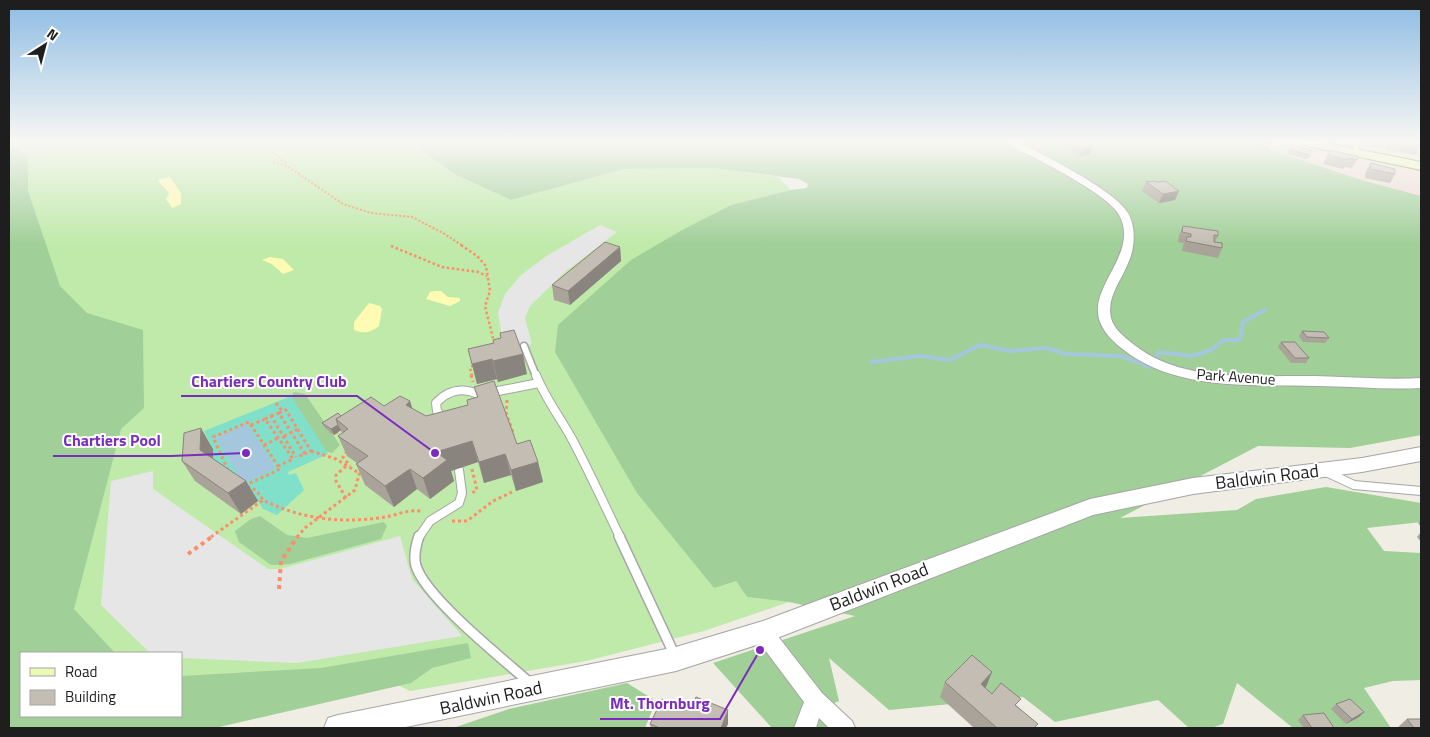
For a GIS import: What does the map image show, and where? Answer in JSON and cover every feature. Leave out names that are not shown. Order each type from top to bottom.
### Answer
[{"type":"street","name":"Park Avenue","points":[[1072,176],[1116,206],[1123,213],[1129,246],[1108,295],[1104,308],[1105,318],[1111,331],[1125,346],[1145,359],[1166,368],[1222,379],[1421,383]]},
{"type":"street","name":"Baldwin Road","points":[[338,728],[676,659],[763,632],[1090,507],[1193,486],[1321,470],[1421,454]]},
{"type":"street","points":[[763,632],[815,700],[844,728]]},
{"type":"street","points":[[805,728],[815,700]]},
{"type":"lane","points":[[524,346],[544,395],[559,415],[583,459],[676,659]]},
{"type":"lane","points":[[450,426],[451,420],[445,420],[436,411],[436,402],[442,395],[454,390],[470,390],[478,398],[539,383]]},
{"type":"lane","points":[[459,470],[463,492],[461,501],[452,509],[437,515],[428,522],[416,542],[416,566],[428,585],[457,618],[536,688]]},
{"type":"lane","points":[[1321,470],[1354,485],[1421,491]]},
{"type":"path","points":[[303,176],[343,204],[371,213],[412,217],[424,222],[476,256],[486,266],[490,291],[485,306],[495,343]]},
{"type":"path","points":[[391,246],[433,265],[452,270],[480,272],[487,276]]},
{"type":"path","points":[[276,403],[305,454]]},
{"type":"path","points":[[251,425],[286,410],[311,451]]},
{"type":"path","points":[[271,416],[297,457]]},
{"type":"path","points":[[265,419],[292,459]]},
{"type":"path","points":[[341,431],[345,425],[341,421],[333,423],[327,428],[328,432],[341,431],[347,435]]},
{"type":"path","points":[[230,478],[213,437],[249,422],[280,469],[244,486],[256,490],[263,500],[283,510],[348,520],[366,519],[417,510],[455,522],[467,521],[493,501],[512,492]]},
{"type":"path","points":[[264,445],[298,429]]},
{"type":"path","points":[[348,466],[343,457],[353,448]]},
{"type":"path","points":[[278,466],[311,451],[321,452],[348,466],[365,478]]},
{"type":"path","points":[[346,498],[336,481],[336,475],[348,466]]},
{"type":"path","points":[[279,589],[281,561],[290,546],[305,528],[355,490],[359,474]]},
{"type":"path","points":[[188,554],[263,500]]},
{"type":"shaded area","points":[[1332,176],[1421,176],[1421,204]]},
{"type":"shaded area","points":[[600,225],[617,232],[565,272],[530,306],[525,318],[532,344],[504,350],[498,313],[505,294],[521,275],[548,255]]},
{"type":"shaded area","points":[[153,471],[153,489],[268,569],[280,569],[400,536],[412,579],[462,636],[297,663],[182,658],[182,652],[149,652],[101,605],[111,481]]},
{"type":"green space","points":[[9,176],[459,176],[511,200],[597,176],[778,177],[791,190],[731,205],[736,581],[747,597],[789,602],[704,631],[586,661],[410,691],[379,676],[182,709],[182,652],[41,652],[9,300]]},
{"type":"green space","points":[[9,176],[28,176],[28,191],[60,286],[87,313],[143,330],[144,408],[121,429],[74,609],[114,652],[20,652],[20,717],[182,717],[182,676],[321,668],[468,643],[471,658],[432,668],[411,683],[215,728],[9,728]]},
{"type":"green space","points":[[459,176],[597,176],[511,200]]},
{"type":"green space","points":[[779,176],[1350,176],[1421,196],[1421,435],[1350,448],[1258,446],[1120,518],[1237,510],[1256,499],[1326,487],[1421,503],[1421,522],[1367,528],[1384,551],[1421,553],[1421,680],[1393,681],[1364,688],[1391,728],[1293,728],[1237,683],[1223,724],[1211,728],[1189,728],[1158,700],[1055,722],[1023,697],[889,710],[829,658],[839,701],[818,710],[835,728],[772,728],[713,663],[855,616],[789,602],[747,597],[736,581],[714,588],[637,493],[555,352],[558,325],[631,260],[684,229],[731,205],[791,190],[807,188],[808,184],[799,179]]},
{"type":"green space","points":[[294,392],[305,394],[340,445],[332,453],[321,450],[288,402]]},
{"type":"green space","points":[[291,396],[328,454],[288,472],[289,475],[296,473],[304,490],[277,515],[263,509],[258,501],[213,471],[213,449],[204,431]]},
{"type":"green space","points":[[260,516],[287,535],[307,538],[384,522],[387,526],[381,539],[290,564],[271,565],[239,542],[235,531],[251,519]]},
{"type":"green space","points":[[627,683],[656,701],[645,728],[453,728],[509,709]]},
{"type":"sand","points":[[170,177],[181,193],[181,204],[172,208],[166,199],[169,194],[168,192],[158,180]]},
{"type":"sand","points":[[270,257],[283,259],[294,270],[283,274],[272,264],[262,260]]},
{"type":"sand","points":[[441,291],[448,297],[460,298],[460,301],[450,306],[426,299],[430,292]]},
{"type":"sand","points":[[369,303],[380,306],[382,309],[379,326],[367,332],[354,330],[354,322]]},
{"type":"water","points":[[247,424],[276,468],[243,484],[216,438]]},
{"type":"building","points":[[1165,181],[1179,191],[1163,194],[1146,182]]},
{"type":"building","points":[[1183,226],[1218,231],[1218,236],[1214,235],[1214,242],[1222,243],[1222,248],[1186,241],[1187,237],[1191,237],[1191,234],[1182,232]]},
{"type":"building","points":[[605,242],[620,247],[568,291],[552,285]]},
{"type":"building","points":[[514,330],[523,354],[472,364],[468,349],[494,343],[493,340],[501,338],[500,333]]},
{"type":"building","points":[[1302,331],[1324,332],[1329,338],[1307,337]]},
{"type":"building","points":[[1281,342],[1295,342],[1309,358],[1295,358]]},
{"type":"building","points":[[494,381],[517,444],[530,440],[538,462],[511,470],[505,454],[479,462],[472,441],[436,452],[447,460],[423,478],[410,469],[385,486],[356,464],[368,456],[338,436],[348,429],[336,419],[371,397],[384,406],[400,396],[410,401],[406,405],[426,416],[468,405],[467,400],[478,397],[474,387]]},
{"type":"building","points":[[338,413],[341,416],[336,419],[338,425],[331,429],[322,423]]},
{"type":"building","points":[[201,428],[200,450],[246,481],[228,493],[182,461],[184,433]]},
{"type":"building","points":[[972,655],[992,672],[981,684],[992,694],[1001,683],[1021,699],[1015,705],[1038,724],[1034,728],[997,728],[945,682]]},
{"type":"building","points":[[696,697],[728,710],[721,728],[660,728],[650,724],[662,699],[690,710]]},
{"type":"building","points":[[1350,699],[1364,712],[1352,719],[1336,704]]},
{"type":"building","points":[[1324,713],[1334,728],[1312,728],[1303,715]]},
{"type":"building","points":[[1407,719],[1421,719],[1421,728],[1414,728]]},
{"type":"waterway","points":[[1156,357],[1159,352],[1192,356],[1211,350],[1224,340],[1240,340],[1243,322],[1265,310]]},
{"type":"waterway","points":[[871,362],[920,356],[950,360],[980,345],[1010,351],[1047,348],[1066,354],[1121,356],[1151,367]]},
{"type":"place","name":"Chartiers Pool","points":[[246,453]]},
{"type":"place","name":"Chartiers Country Club","points":[[435,453]]},
{"type":"place","name":"Mt. Thornburg","points":[[760,650]]}]
